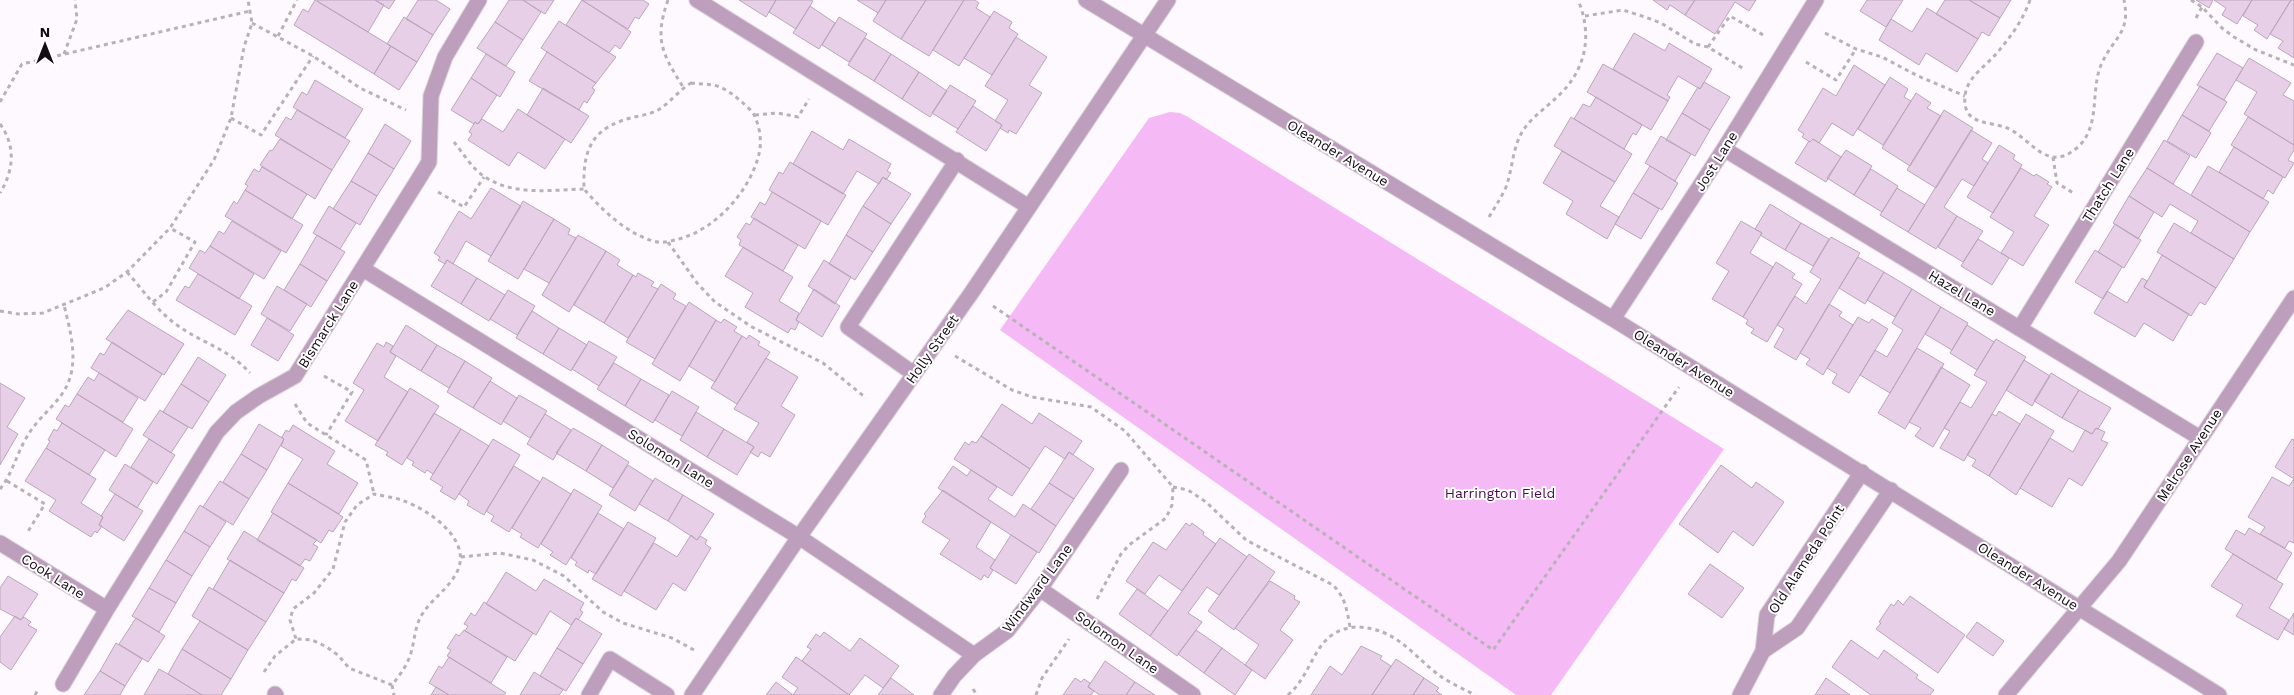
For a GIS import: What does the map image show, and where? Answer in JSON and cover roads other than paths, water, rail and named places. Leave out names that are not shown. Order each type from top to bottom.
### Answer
[{"type":"street","name":"Bismarck Lane","points":[[63,684],[107,609],[217,432],[236,412],[259,396],[295,376],[429,162],[432,96],[444,57],[479,0]]},
{"type":"street","points":[[697,0],[957,160],[1029,207]]},
{"type":"street","name":"Oleander Avenue","points":[[1086,0],[1613,319],[2219,695]]},
{"type":"street","name":"Holly Street","points":[[692,695],[799,537],[972,292],[1168,0]]},
{"type":"street","name":"Jost Lane","points":[[1613,319],[1724,149],[1816,0]]},
{"type":"street","name":"Thatch Lane","points":[[2020,328],[2196,42]]},
{"type":"street","name":"Hazel Lane","points":[[1724,149],[2200,438]]},
{"type":"street","points":[[914,374],[848,326],[957,160]]},
{"type":"street","name":"Solomon Lane","points":[[363,269],[799,537],[974,655]]},
{"type":"street","name":"Melrose Avenue","points":[[2006,695],[2119,561],[2294,298]]},
{"type":"street","name":"Windward Lane","points":[[941,695],[954,676],[974,655],[1007,631],[1040,589],[1121,470]]},
{"type":"street","name":"Old Alameda Point","points":[[1740,695],[1763,651],[1767,615],[1862,472]]},
{"type":"street","name":"Old Alameda Point","points":[[1763,651],[1796,628],[1891,490]]},
{"type":"street","name":"Cook Lane","points":[[0,543],[107,609]]},
{"type":"street","name":"Solomon Lane","points":[[1040,589],[1193,695]]},
{"type":"street","points":[[589,695],[610,659],[667,695]]},
{"type":"park label","name":"Harrington Field","points":[[1500,493]]}]
